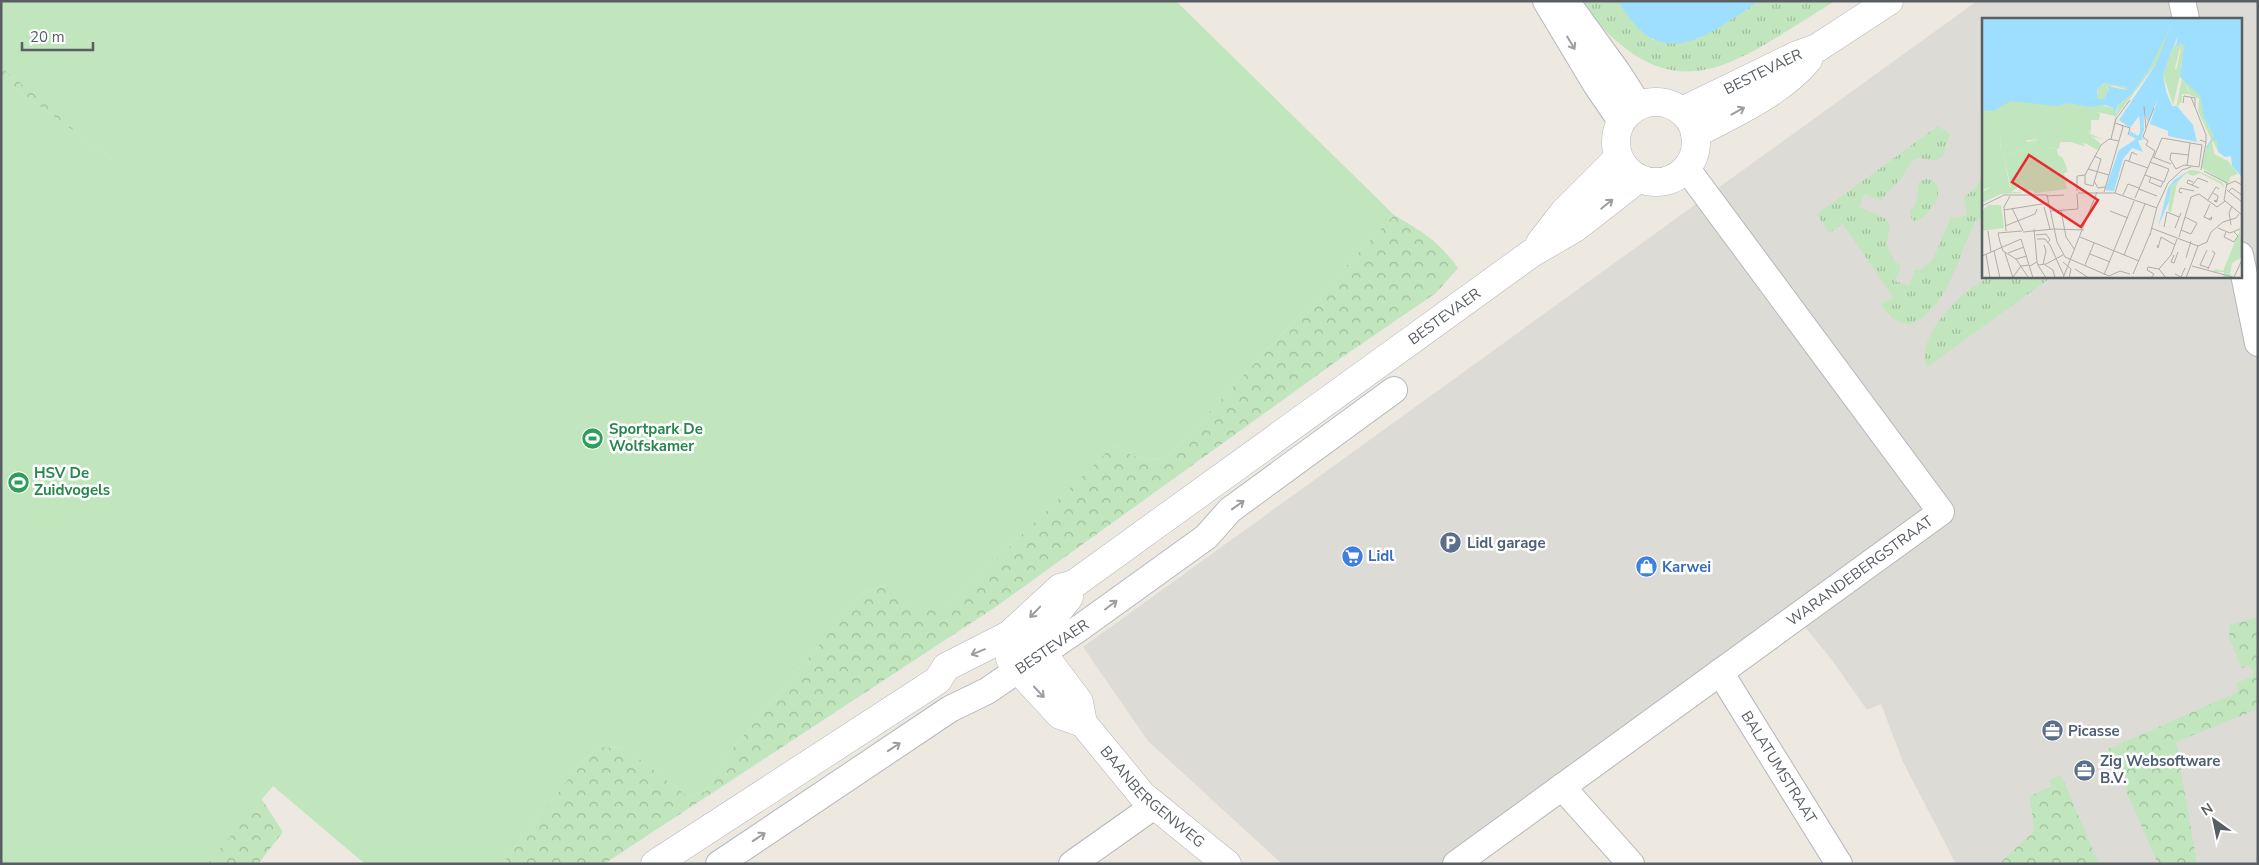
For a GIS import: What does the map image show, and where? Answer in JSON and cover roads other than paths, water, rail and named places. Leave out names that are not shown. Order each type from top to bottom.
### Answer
[{"type":"street","points":[[1546,1],[1597,86],[1630,114]]},
{"type":"street","points":[[1566,1],[1618,73],[1630,114]]},
{"type":"street","name":"BESTEVAER","points":[[1688,122],[1764,96],[1798,72],[1817,48],[1889,1]]},
{"type":"street","points":[[2182,1],[2186,18]]},
{"type":"street","points":[[1646,102],[1665,102],[1688,122],[1697,141],[1694,156],[1687,169],[1676,177],[1664,182],[1651,183],[1638,179],[1627,172],[1618,158],[1614,141],[1630,114],[1646,102]]},
{"type":"street","name":"BESTEVAER","points":[[1532,253],[1564,212],[1618,158]]},
{"type":"street","name":"WARANDEBERGSTRAAT","points":[[1456,864],[1941,512],[1687,169]]},
{"type":"street","name":"BESTEVAER","points":[[719,864],[950,709],[987,692],[1023,652],[1060,588],[1074,584],[1532,253],[1575,228],[1638,179]]},
{"type":"street","points":[[2242,266],[2258,343]]},
{"type":"street","points":[[1358,379],[1370,410]]},
{"type":"street","name":"BESTEVAER","points":[[655,864],[938,680],[946,667],[1023,652],[1206,537],[1230,510],[1370,410],[1394,390]]},
{"type":"street","name":"BAANBERGENWEG","points":[[1023,652],[1079,702],[1083,723],[1142,795],[1227,864]]},
{"type":"street","name":"BALATUMSTRAAT","points":[[1720,672],[1839,864]]},
{"type":"street","points":[[1562,787],[1631,864]]},
{"type":"street","points":[[1072,864],[1154,806]]},
{"type":"water","points":[[1618,1],[1759,1],[1710,33],[1682,43],[1669,43],[1655,40],[1644,33],[1629,18]]},
{"type":"place","name":"Sportpark De Wolfskamer","points":[[593,438]]},
{"type":"place","name":"HSV De Zuidvogels","points":[[18,482]]},
{"type":"place","name":"Lidl garage","points":[[1451,543]]},
{"type":"place","name":"Lidl","points":[[1352,556]]},
{"type":"place","name":"Karwei","points":[[1646,567]]},
{"type":"place","name":"Picasse","points":[[2052,731]]},
{"type":"place","name":"Zig Websoftware B.V.","points":[[2084,770]]}]
